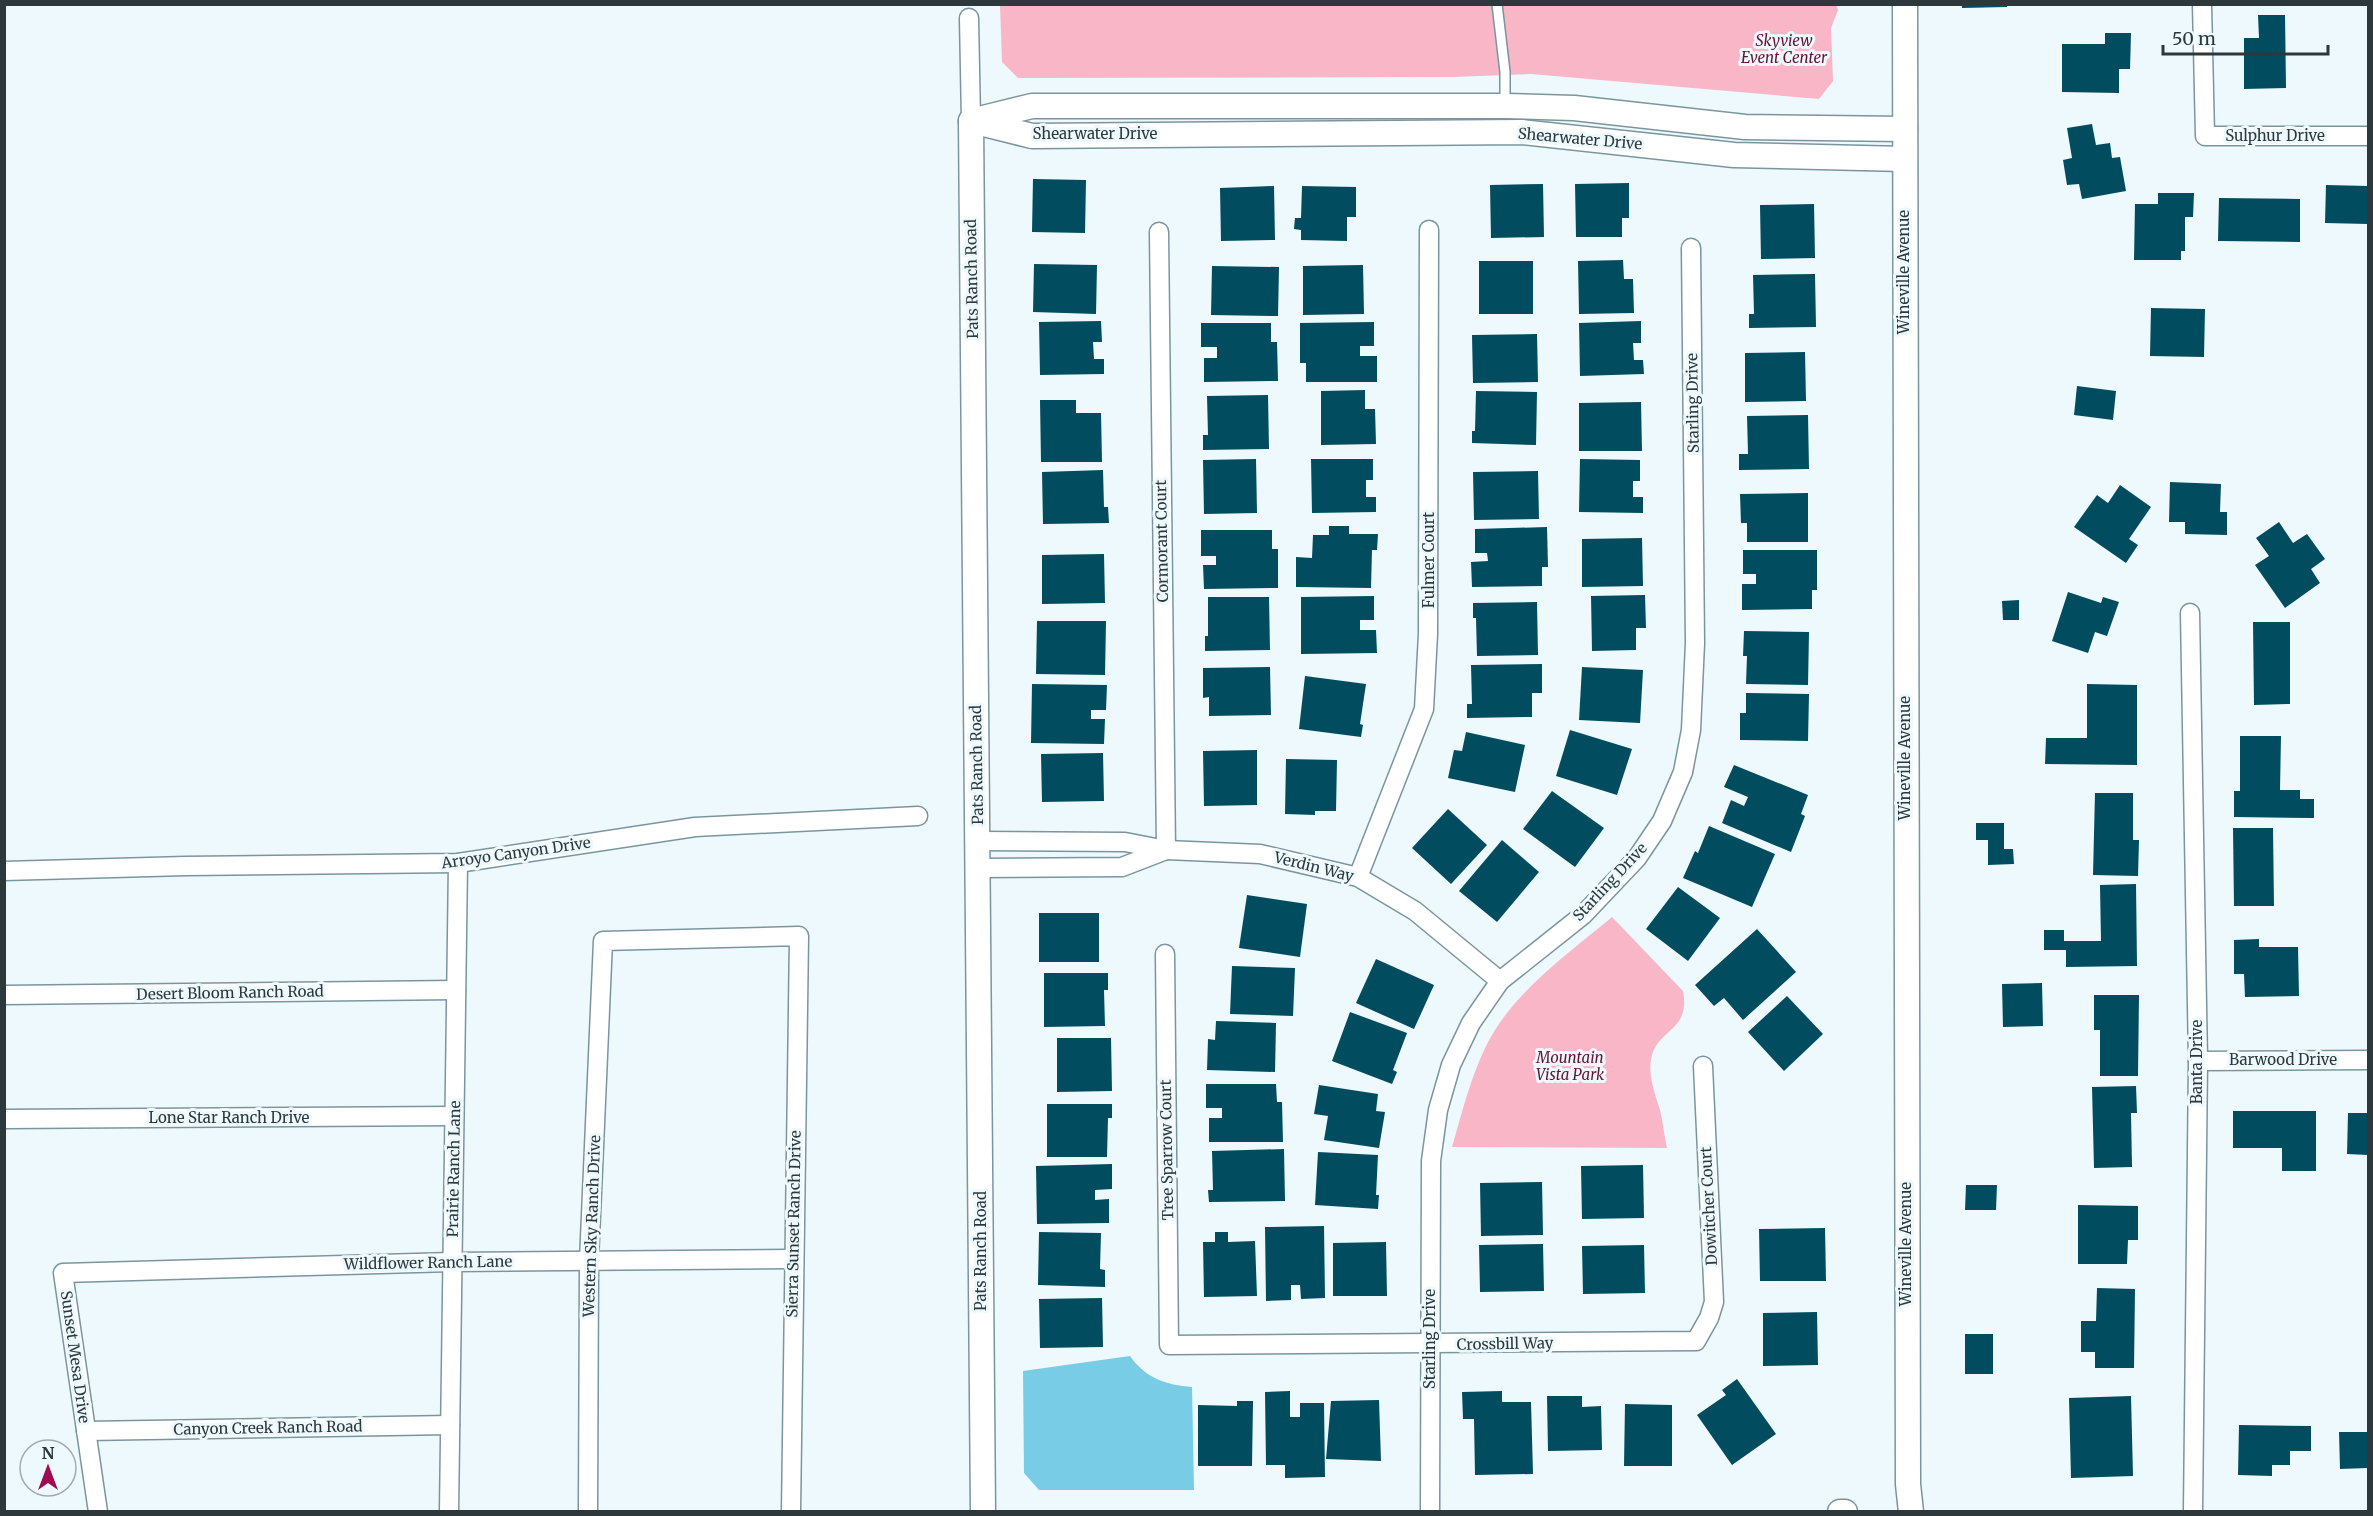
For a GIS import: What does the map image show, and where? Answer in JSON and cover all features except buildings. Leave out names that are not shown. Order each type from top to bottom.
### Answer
[{"type":"street","name":"Wineville Avenue","points":[[1905,4],[1906,1232],[1908,1484],[1911,1512]]},
{"type":"street","name":"Sulphur Drive","points":[[2202,4],[2205,136],[2368,136]]},
{"type":"street","name":"Pats Ranch Road","points":[[969,18],[983,1512]]},
{"type":"street","name":"Shearwater Drive","points":[[970,121],[1032,106],[1505,106],[1574,108],[1744,127],[1905,129]]},
{"type":"street","name":"Shearwater Drive","points":[[970,121],[1032,136],[1522,132],[1734,155],[1905,159]]},
{"type":"street","name":"Fulmer Court","points":[[1358,877],[1424,709],[1428,634],[1429,231]]},
{"type":"street","name":"Cormorant Court","points":[[1159,232],[1166,850]]},
{"type":"street","name":"Starling Drive","points":[[1430,1512],[1431,1161],[1438,1110],[1451,1065],[1466,1034],[1500,981],[1583,915],[1637,858],[1662,821],[1683,772],[1691,730],[1695,643],[1691,248]]},
{"type":"street","name":"Banta Drive","points":[[2190,613],[2198,1060],[2193,1512]]},
{"type":"street","name":"Arroyo Canyon Drive","points":[[4,870],[458,863],[695,826],[918,816]]},
{"type":"street","name":"Verdin Way","points":[[977,841],[1125,842],[1166,850],[1260,854],[1358,877],[1415,911],[1500,981]]},
{"type":"street","name":"Verdin Way","points":[[978,868],[1122,867],[1166,850]]},
{"type":"street","name":"Prairie Ranch Lane","points":[[449,1512],[458,863]]},
{"type":"street","name":"Sierra Sunset Ranch Drive","points":[[603,941],[799,936],[791,1512]]},
{"type":"street","name":"Western Sky Ranch Drive","points":[[588,1512],[589,1261],[603,941]]},
{"type":"street","name":"Tree Sparrow Court","points":[[1165,954],[1169,1345]]},
{"type":"street","name":"Desert Bloom Ranch Road","points":[[4,995],[456,990]]},
{"type":"street","name":"Barwood Drive","points":[[2198,1060],[2368,1060]]},
{"type":"street","name":"Dowitcher Court","points":[[1696,1341],[1709,1318],[1714,1302],[1703,1066]]},
{"type":"street","name":"Lone Star Ranch Drive","points":[[5,1119],[454,1116]]},
{"type":"street","name":"Wildflower Ranch Lane","points":[[63,1273],[452,1262],[793,1259]]},
{"type":"street","name":"Sunset Mesa Drive","points":[[63,1273],[98,1512]]},
{"type":"street","name":"Crossbill Way","points":[[1169,1345],[1431,1345],[1696,1341]]},
{"type":"street","name":"Canyon Creek Ranch Road","points":[[86,1431],[450,1425]]},
{"type":"street","points":[[1840,1512],[1845,1512]]},
{"type":"lane","points":[[1497,4],[1505,72],[1505,106]]},
{"type":"green space","name":"Skyview Event Center","points":[[1836,4],[1838,10],[1831,28],[1833,81],[1819,99],[1531,74],[1453,77],[1018,78],[1002,62],[1000,5]]},
{"type":"green space","name":"Mountain Vista Park","points":[[1612,917],[1683,991],[1682,1015],[1654,1049],[1650,1065],[1652,1085],[1660,1110],[1667,1148],[1452,1147],[1476,1069],[1487,1044],[1499,1025],[1512,1007],[1543,974]]},
{"type":"water","points":[[1130,1356],[1142,1370],[1157,1379],[1192,1387],[1194,1490],[1039,1490],[1024,1473],[1023,1371]]}]
